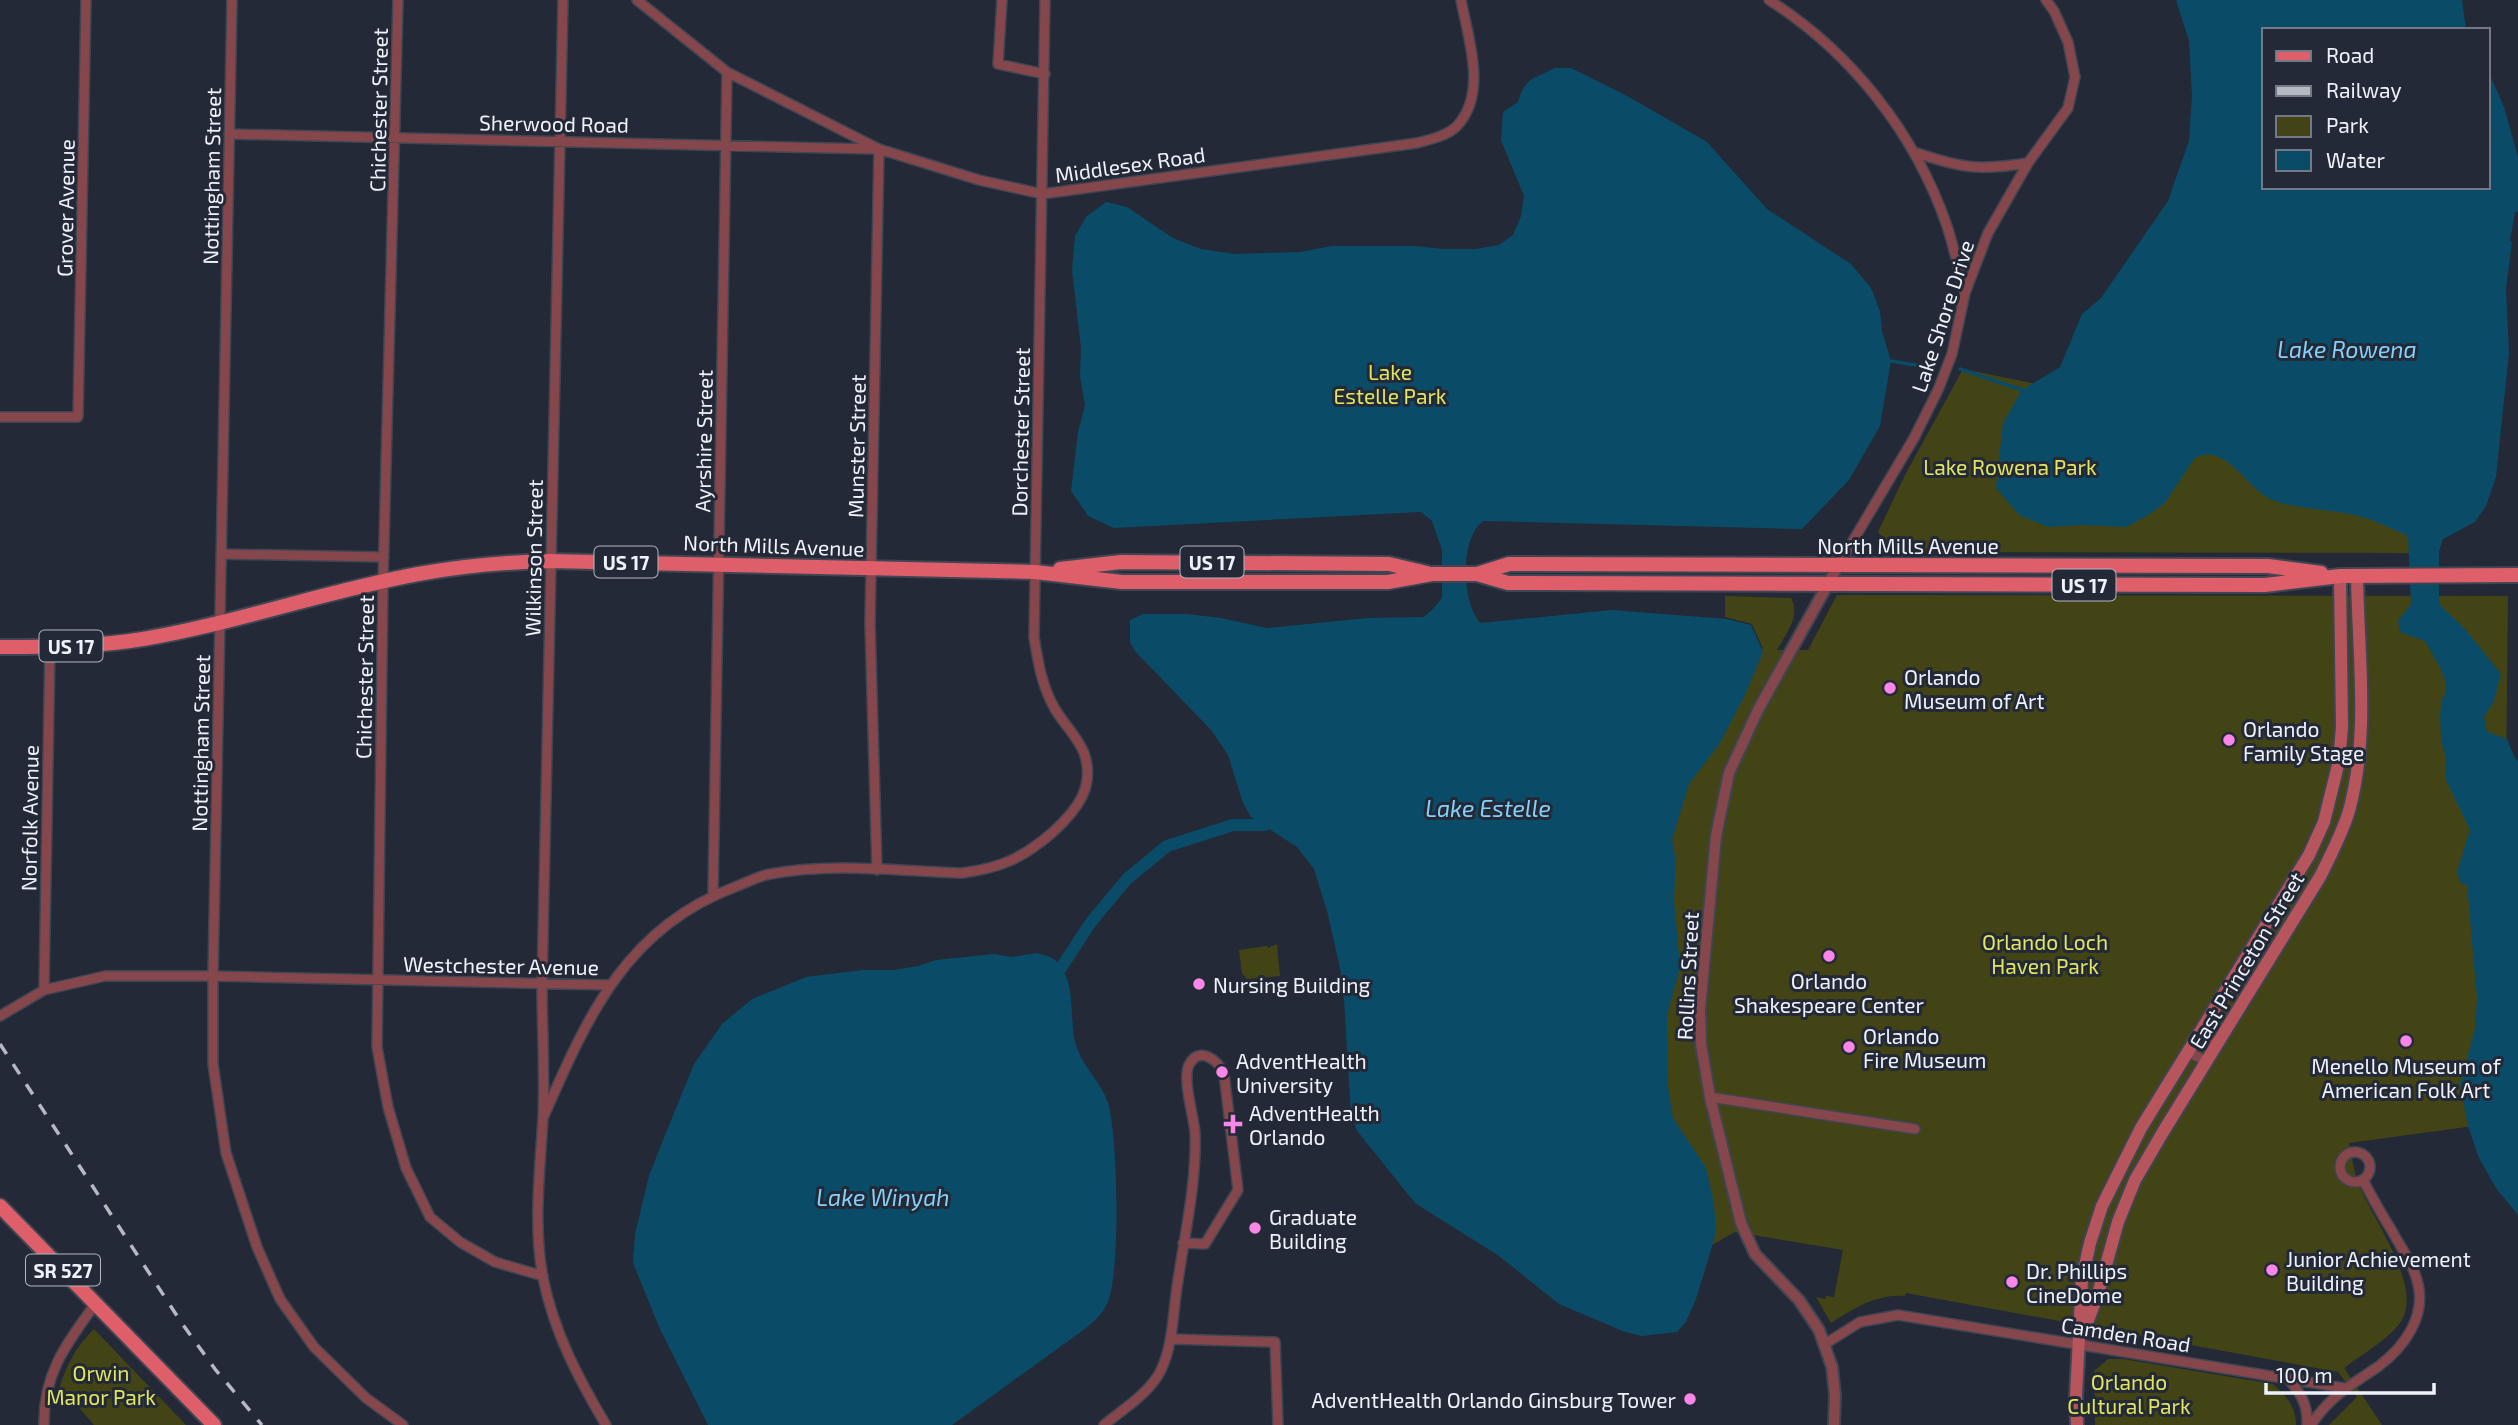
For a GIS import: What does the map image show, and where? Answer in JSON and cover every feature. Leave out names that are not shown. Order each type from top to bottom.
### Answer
[{"type":"main road","name":"North Mills Avenue","points":[[50,646],[117,643],[141,639],[220,623],[383,582],[469,566],[550,561],[1035,572],[1122,582],[1388,582],[1432,574],[1477,574],[1508,583],[2265,585],[2340,576],[2518,575]]},
{"type":"main road","name":"North Mills Avenue","points":[[1035,572],[1134,562],[1389,564],[1432,574]]},
{"type":"main road","name":"North Mills Avenue","points":[[1477,574],[1509,564],[2268,566],[2340,576]]},
{"type":"main road","name":"East Princeton Street","points":[[2077,1425],[2082,1279],[2102,1206],[2141,1128],[2309,855],[2330,803],[2339,761],[2342,727],[2340,576]]},
{"type":"main road","name":"East Princeton Street","points":[[2079,1343],[2098,1294],[2118,1222],[2135,1180],[2321,875],[2339,838],[2348,812],[2359,757],[2361,724],[2357,576]]},
{"type":"main road","name":"US 17","points":[[0,647],[50,646]]},
{"type":"main road","name":"SR 527","points":[[0,1206],[214,1425]]},
{"type":"street","name":"Grover Avenue","points":[[0,417],[78,417],[86,0]]},
{"type":"street","name":"Nottingham Street","points":[[232,0],[213,1064],[226,1153],[257,1247],[280,1299],[314,1347],[366,1398],[403,1425]]},
{"type":"street","name":"Chichester Street","points":[[398,0],[383,582],[377,1047],[388,1107],[406,1167],[430,1217],[460,1242],[495,1262],[543,1276]]},
{"type":"street","name":"Wilkinson Street","points":[[564,0],[542,984],[543,1118],[538,1195],[543,1276],[561,1340],[575,1373],[606,1425]]},
{"type":"street","name":"Middlesex Road","points":[[637,0],[727,72],[879,149],[979,180],[1042,194],[1438,138],[1457,126],[1469,107],[1473,88],[1473,65],[1461,0]]},
{"type":"street","points":[[1002,0],[998,64],[1045,74]]},
{"type":"street","name":"Dorchester Street","points":[[1045,0],[1034,637],[1040,672],[1054,707],[1084,752],[1088,772],[1085,790],[1072,814],[1046,838]]},
{"type":"street","points":[[1769,0],[1797,18],[1832,48],[1885,107],[1914,152],[1946,225],[1965,293]]},
{"type":"street","name":"Lake Shore Drive","points":[[1838,566],[1914,438],[1938,390],[1952,354],[1965,293],[1988,233],[2028,163],[2068,108],[2075,77],[2068,42],[2046,0]]},
{"type":"street","name":"Ayrshire Street","points":[[713,895],[727,72]]},
{"type":"street","name":"Sherwood Road","points":[[229,134],[879,149]]},
{"type":"street","name":"Munster Street","points":[[877,870],[870,623],[879,149]]},
{"type":"street","points":[[1914,152],[1969,168],[2028,163]]},
{"type":"street","points":[[221,554],[384,557]]},
{"type":"street","name":"Rollins Street","points":[[1834,1425],[1832,1367],[1825,1344],[1813,1319],[1799,1300],[1762,1263],[1748,1239],[1731,1188],[1710,1097],[1701,1044],[1700,1010],[1721,807],[1729,773],[1758,710],[1838,566]]},
{"type":"street","name":"Norfolk Avenue","points":[[44,990],[50,646]]},
{"type":"street","name":"Westchester Avenue","points":[[1,1013],[44,990],[105,976],[609,985],[645,944],[683,911],[713,895],[768,874],[816,869],[962,873],[983,870],[1018,859],[1046,838]]},
{"type":"street","name":"Wilkinson Street","points":[[543,1118],[573,1050],[609,985]]},
{"type":"street","points":[[2200,1034],[2217,1044]]},
{"type":"street","points":[[2188,1052],[2206,1061]]},
{"type":"street","points":[[1109,1423],[1149,1387],[1161,1369],[1170,1339],[1195,1135],[1186,1075],[1189,1063],[1205,1055],[1220,1064],[1224,1074],[1238,1190],[1205,1244],[1183,1243]]},
{"type":"street","points":[[1710,1097],[1916,1129]]},
{"type":"street","points":[[2309,1425],[2325,1405],[2344,1388],[2381,1364],[2406,1340],[2415,1323],[2419,1301],[2418,1284],[2411,1264],[2363,1180]]},
{"type":"street","points":[[44,1425],[51,1374],[62,1350],[96,1303]]},
{"type":"street","name":"Camden Road","points":[[1825,1344],[1860,1322],[1898,1315],[2344,1388]]},
{"type":"street","points":[[1170,1339],[1275,1342],[1278,1425]]},
{"type":"street","points":[[2288,1379],[2305,1402],[2309,1425]]},
{"type":"green space","name":"Lake Rowena Park","points":[[1963,369],[2051,387],[2408,477],[2410,553],[1896,552],[1878,532],[1905,475]]},
{"type":"green space","name":"Orlando Loch Haven Park","points":[[1837,595],[2508,596],[2506,784],[2518,852],[2518,1120],[2349,1143],[2359,1185],[2393,1252],[2406,1289],[2406,1306],[2402,1320],[2383,1339],[2344,1368],[2382,1425],[2329,1425],[2357,1397],[2338,1372],[1906,1293],[1905,1296],[1885,1297],[1866,1303],[1831,1323],[1816,1297],[1834,1297],[1843,1250],[1735,1232],[1712,1245],[1702,1280],[1637,1058],[1643,866],[1727,650],[1763,649],[1752,624],[1725,617],[1725,596],[1791,598],[1794,605],[1793,618],[1777,650],[1808,650]]},
{"type":"green space","points":[[1277,944],[1280,976],[1247,979],[1242,973],[1239,950],[1268,948]]},
{"type":"green space","name":"Orwin Manor Park","points":[[94,1329],[186,1425],[94,1425],[69,1396],[58,1394],[72,1358]]},
{"type":"green space","name":"Orlando Cultural Park","points":[[2108,1359],[2123,1359],[2273,1384],[2290,1402],[2296,1425],[2095,1425],[2094,1371]]},
{"type":"water","name":"Lake Rowena","points":[[2176,0],[2462,0],[2466,28],[2262,28],[2262,189],[2490,189],[2490,76],[2504,107],[2518,157],[2518,212],[2515,212],[2510,241],[2506,289],[2509,353],[2496,477],[2486,506],[2475,522],[2443,539],[2439,551],[2439,604],[2465,629],[2501,674],[2494,701],[2484,717],[2487,732],[2507,739],[2518,761],[2518,1215],[2496,1188],[2479,1158],[2468,1126],[2460,1084],[2475,1029],[2477,998],[2467,885],[2461,883],[2457,872],[2470,830],[2445,778],[2440,715],[2446,692],[2441,669],[2425,641],[2400,632],[2398,621],[2411,604],[2408,536],[2358,516],[2277,502],[2260,492],[2234,467],[2215,455],[2194,459],[2165,503],[2126,527],[2048,527],[2019,515],[1996,488],[2003,423],[2022,390],[2060,367],[2082,314],[2101,298],[2168,201],[2189,141],[2192,96],[2189,41]]},
{"type":"water","name":"Lake Estelle","points":[[1555,68],[1571,68],[1629,97],[1707,142],[1767,209],[1851,264],[1871,288],[1880,311],[1882,331],[1891,361],[1880,426],[1849,480],[1802,529],[1483,521],[1470,542],[1467,587],[1474,613],[1480,623],[1612,610],[1727,619],[1751,625],[1763,652],[1720,743],[1689,784],[1672,840],[1676,860],[1674,899],[1680,968],[1667,1015],[1668,1087],[1673,1118],[1706,1168],[1714,1203],[1716,1233],[1696,1299],[1686,1322],[1677,1332],[1642,1336],[1625,1332],[1559,1304],[1499,1256],[1415,1203],[1358,1132],[1351,1116],[1340,968],[1314,869],[1297,847],[1251,817],[1243,803],[1228,755],[1211,730],[1134,650],[1130,642],[1130,620],[1143,614],[1187,614],[1267,628],[1368,618],[1424,617],[1442,598],[1442,550],[1432,521],[1421,512],[1114,528],[1088,516],[1071,491],[1078,432],[1085,405],[1080,377],[1081,348],[1072,270],[1075,236],[1086,217],[1106,202],[1127,207],[1173,238],[1201,249],[1235,254],[1300,252],[1332,246],[1475,249],[1499,245],[1513,235],[1521,216],[1524,196],[1501,140],[1503,112],[1518,102],[1522,90],[1530,80]]},
{"type":"water","name":"Lake Winyah","points":[[1037,953],[1054,960],[1063,970],[1070,992],[1077,1048],[1108,1103],[1116,1173],[1116,1236],[1111,1288],[1102,1312],[1082,1331],[952,1425],[708,1425],[660,1329],[633,1263],[635,1234],[649,1176],[694,1064],[722,1024],[752,999],[806,977],[862,970],[894,970],[936,960],[995,954],[1011,957]]},
{"type":"waterway","points":[[1891,361],[1933,368]]},
{"type":"waterway","points":[[1960,369],[2022,390]]},
{"type":"waterway","points":[[1061,968],[1091,922],[1127,879],[1167,846],[1233,825],[1265,825]]},
{"type":"railway","points":[[0,1044],[181,1322],[215,1369],[262,1425]]},
{"type":"place","name":"Orlando Museum of Art","points":[[1890,688]]},
{"type":"place","name":"Orlando Family Stage","points":[[2229,740]]},
{"type":"place","name":"Orlando Shakespeare Center","points":[[1829,956]]},
{"type":"place","name":"Nursing Building","points":[[1199,984]]},
{"type":"place","name":"Menello Museum of American Folk Art","points":[[2406,1041]]},
{"type":"place","name":"Orlando Fire Museum","points":[[1849,1047]]},
{"type":"place","name":"AdventHealth University","points":[[1222,1072]]},
{"type":"place","name":"AdventHealth Orlando","points":[[1233,1124]]},
{"type":"place","name":"Graduate Building","points":[[1255,1228]]},
{"type":"place","name":"Junior Achievement Building","points":[[2272,1270]]},
{"type":"place","name":"Dr. Phillips CineDome","points":[[2012,1282]]},
{"type":"place","name":"AdventHealth Orlando Ginsburg Tower","points":[[1690,1399]]},
{"type":"park label","name":"Lake Estelle Park","points":[[1390,383]]}]
